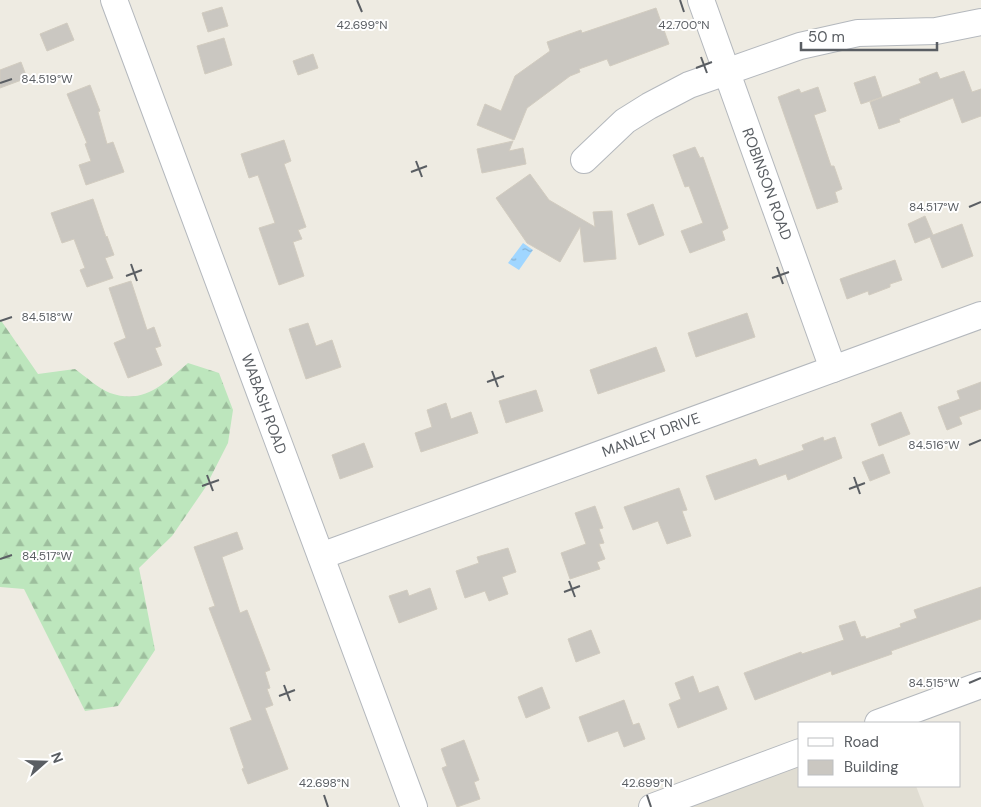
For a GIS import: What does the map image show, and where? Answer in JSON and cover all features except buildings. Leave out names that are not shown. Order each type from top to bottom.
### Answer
[{"type":"street","name":"WABASH ROAD","points":[[114,0],[414,807]]},
{"type":"street","name":"ROBINSON ROAD","points":[[701,0],[833,369]]},
{"type":"street","points":[[584,160],[625,121],[689,84],[800,46],[858,33],[936,31],[981,22]]},
{"type":"street","name":"MANLEY DRIVE","points":[[321,556],[981,315]]},
{"type":"street","points":[[881,722],[981,685]]},
{"type":"street","points":[[652,807],[798,753]]},
{"type":"shaded area","points":[[798,766],[798,787],[916,787],[924,807],[687,807]]},
{"type":"green space","points":[[0,319],[38,374],[75,369],[110,393],[133,396],[143,394],[162,385],[188,363],[219,373],[233,410],[228,443],[205,488],[172,536],[139,568],[155,650],[118,706],[85,711],[24,589],[0,587]]},
{"type":"water","points":[[523,243],[533,250],[519,270],[508,263]]}]
